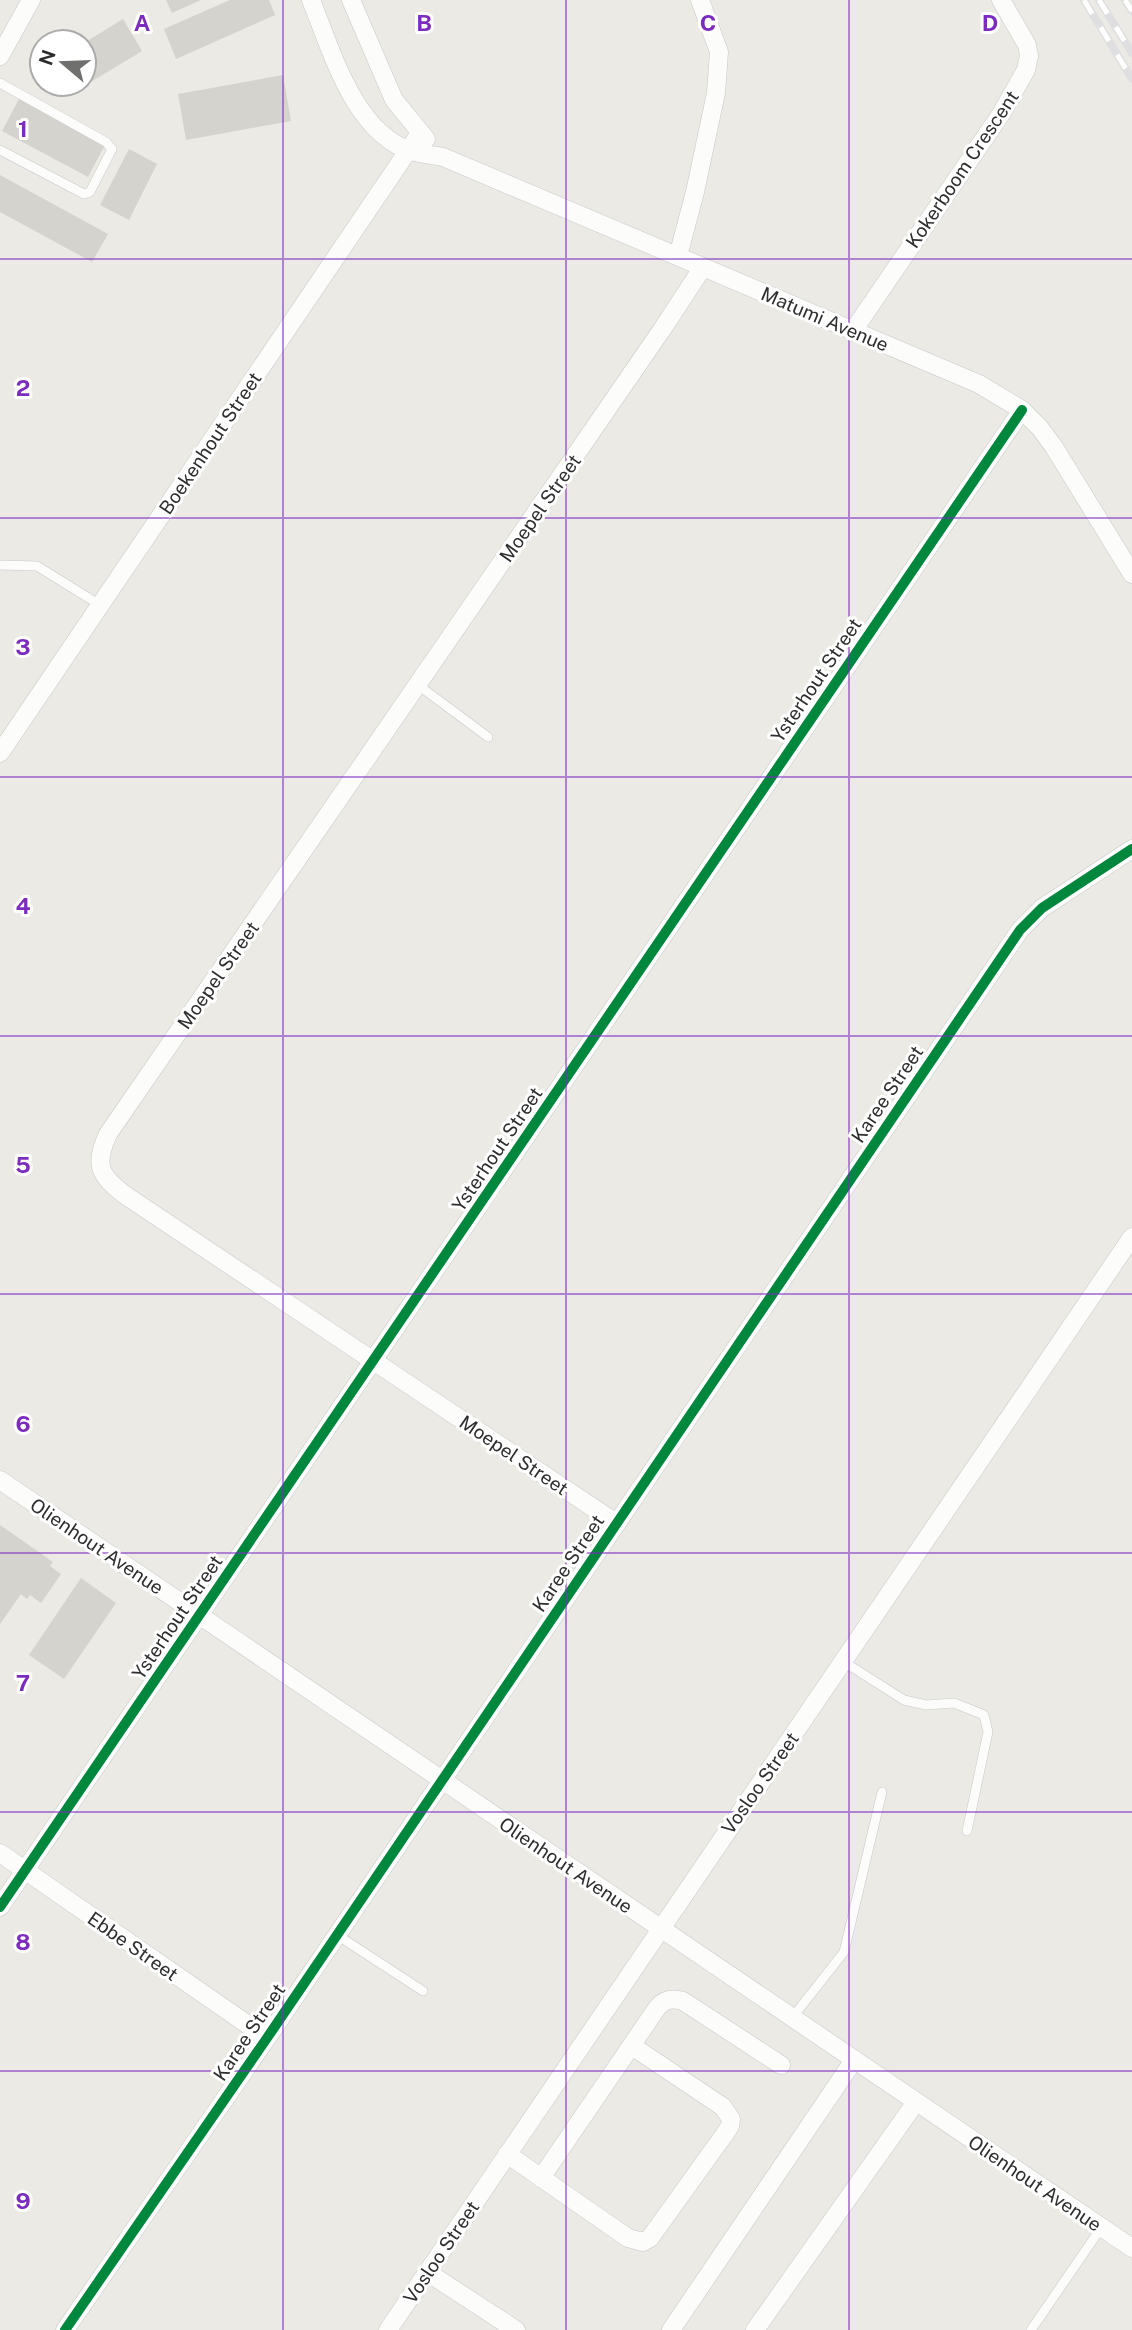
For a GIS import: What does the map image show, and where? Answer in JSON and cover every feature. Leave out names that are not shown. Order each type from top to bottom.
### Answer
[{"type":"street","points":[[0,56],[31,0]]},
{"type":"street","name":"Matumi Avenue","points":[[311,0],[359,108],[386,137],[409,151],[443,157],[1002,396],[1022,410],[1054,447],[1132,574]]},
{"type":"street","name":"Matumi Avenue","points":[[351,0],[394,100],[419,133],[443,157]]},
{"type":"street","points":[[678,256],[716,93],[719,52],[699,0]]},
{"type":"street","name":"Kokerboom Crescent","points":[[853,331],[1000,114],[1026,70],[1027,45],[1001,0]]},
{"type":"street","name":"Boekenhout Street","points":[[0,753],[419,133]]},
{"type":"street","name":"Moepel Street","points":[[616,1523],[125,1195],[110,1184],[102,1173],[99,1160],[108,1134],[648,352],[703,267]]},
{"type":"street","name":"Ysterhout Street","points":[[0,1907],[1022,410]]},
{"type":"street","name":"Karee Street","points":[[65,2330],[267,2038],[1020,930],[1042,908],[1132,849]]},
{"type":"street","name":"Vosloo Street","points":[[388,2330],[1132,1237]]},
{"type":"street","name":"Olienhout Avenue","points":[[0,1480],[1132,2249]]},
{"type":"street","name":"Ebbe Street","points":[[0,1853],[267,2038]]},
{"type":"street","points":[[541,2178],[661,2003],[676,1999],[683,2001],[781,2065]]},
{"type":"street","points":[[507,2154],[628,2238],[643,2242],[650,2238],[724,2135],[731,2119],[723,2107],[632,2046]]},
{"type":"street","points":[[671,2330],[854,2060]]},
{"type":"street","points":[[755,2330],[916,2102]]},
{"type":"street","points":[[427,2272],[516,2330]]},
{"type":"lane","points":[[0,83],[106,142],[112,149],[90,192],[84,194],[0,150]]},
{"type":"lane","points":[[0,565],[37,566],[100,605]]},
{"type":"lane","points":[[418,685],[488,737]]},
{"type":"lane","points":[[844,1662],[904,1700],[926,1705],[954,1703],[984,1715],[988,1732],[967,1831]]},
{"type":"lane","points":[[792,2018],[844,1952],[882,1792]]},
{"type":"lane","points":[[337,1935],[423,1992]]},
{"type":"lane","points":[[1031,2330],[1101,2228]]},
{"type":"building","points":[[166,0],[201,0],[172,13]]},
{"type":"building","points":[[230,0],[269,0],[275,15],[176,59],[164,29]]},
{"type":"building","points":[[123,19],[142,51],[98,78],[98,34]]},
{"type":"building","points":[[283,75],[291,121],[186,140],[178,94]]},
{"type":"building","points":[[19,99],[105,145],[88,177],[2,131]]},
{"type":"building","points":[[129,149],[157,164],[129,220],[100,205]]},
{"type":"building","points":[[0,175],[108,234],[92,262],[0,212]]},
{"type":"building","points":[[0,1525],[53,1562],[50,1566],[61,1574],[41,1603],[30,1595],[27,1599],[21,1594],[0,1624]]},
{"type":"building","points":[[81,1578],[116,1603],[64,1679],[29,1655]]},
{"type":"railway","points":[[1084,0],[1132,79]]},
{"type":"railway","points":[[1099,0],[1132,53]]},
{"type":"railway","points":[[1125,0],[1132,11]]},
{"type":"cycle path","points":[[0,1907],[1022,410]]},
{"type":"cycle path","points":[[65,2330],[267,2038],[1020,930],[1042,908],[1132,849]]}]
